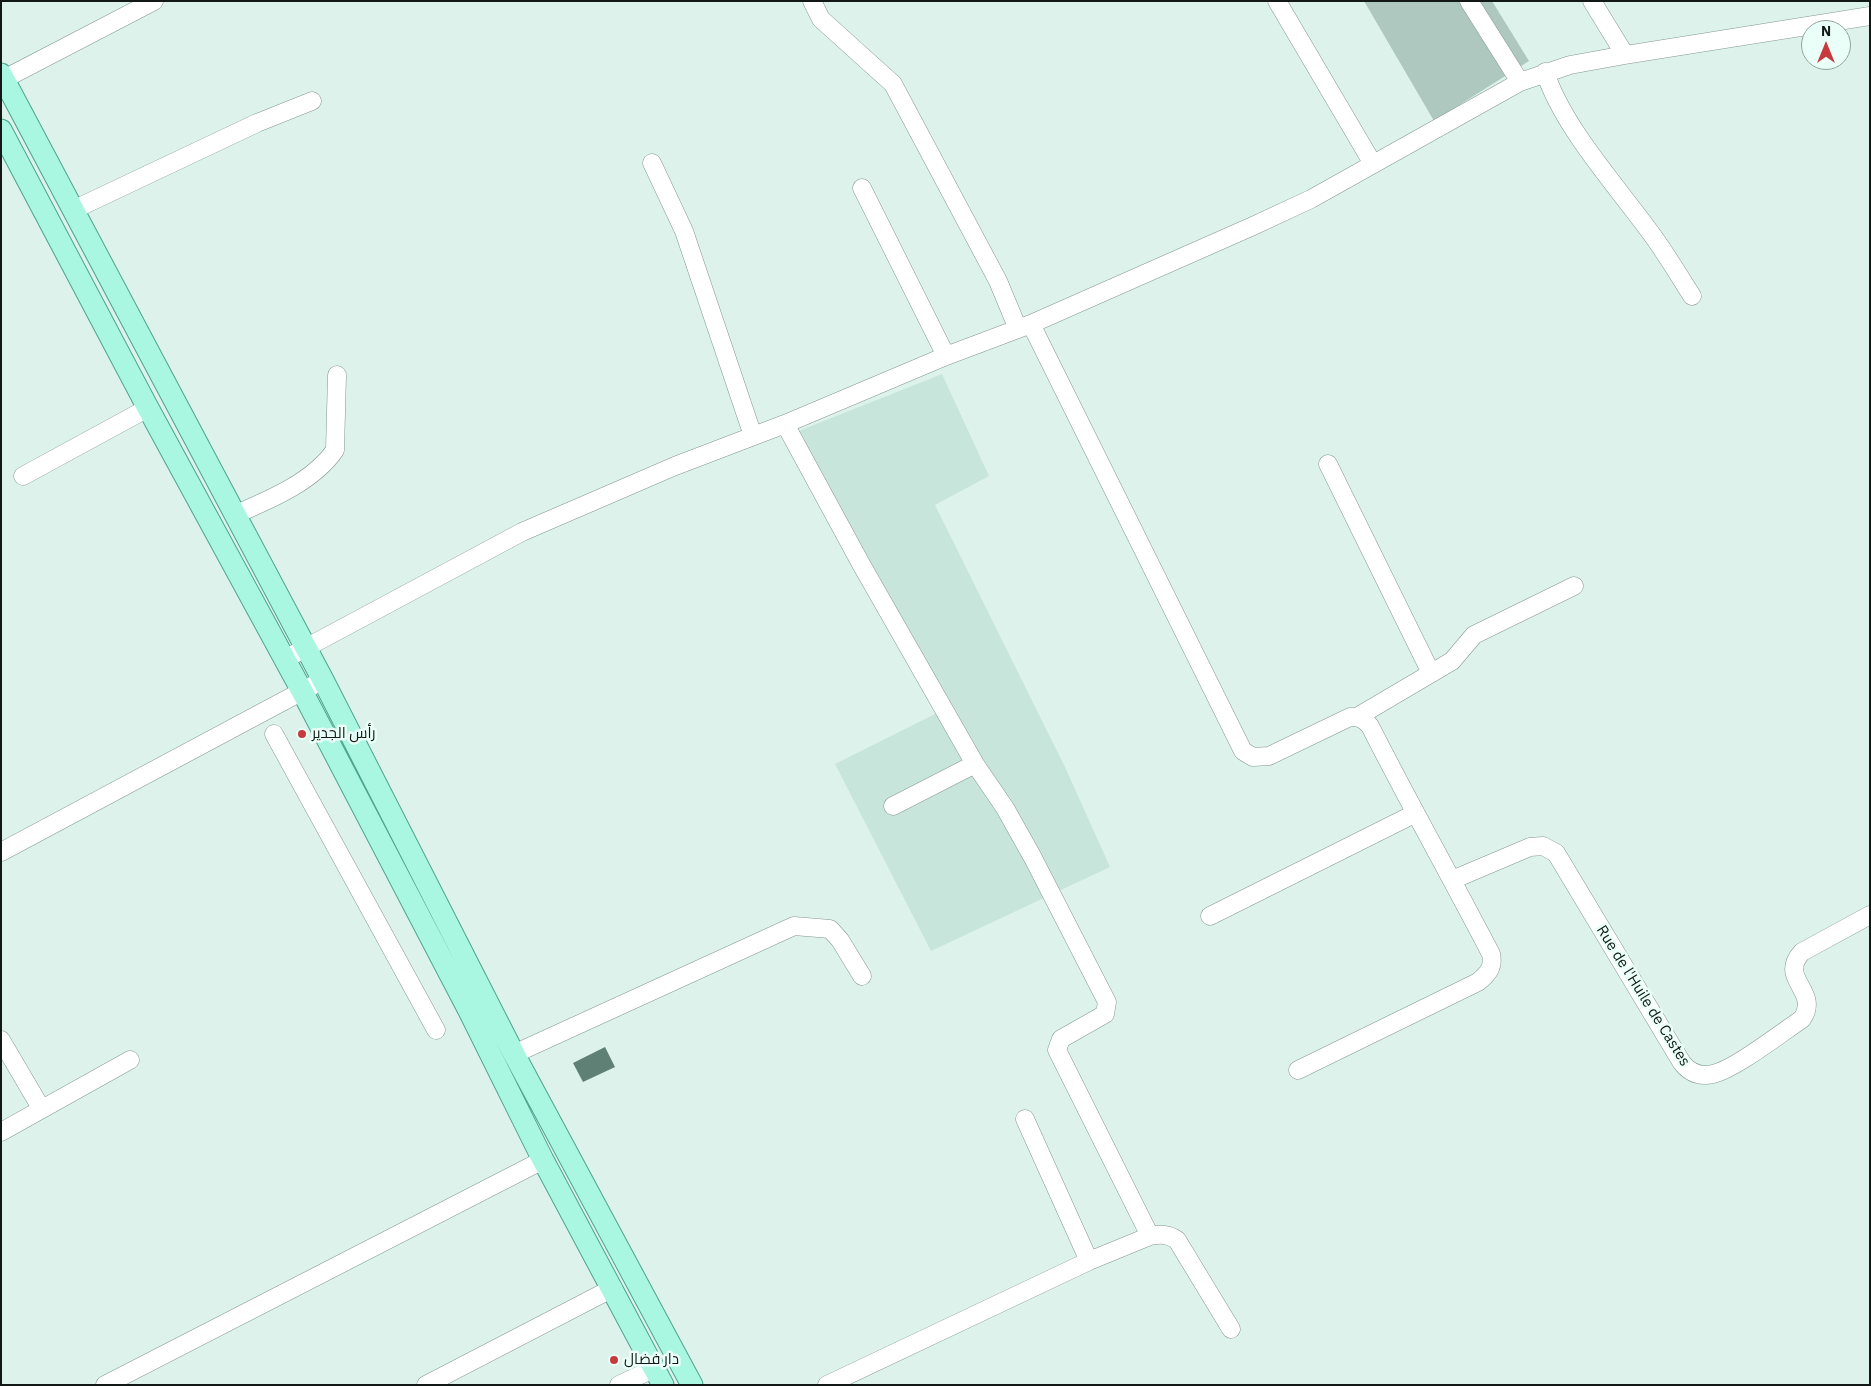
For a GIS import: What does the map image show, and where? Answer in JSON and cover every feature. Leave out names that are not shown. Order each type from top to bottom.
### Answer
[{"type":"main road","points":[[3,76],[234,516],[323,680],[514,1054],[692,1385]]},
{"type":"main road","points":[[1,130],[148,408],[302,691],[469,1011],[543,1160],[659,1376]]},
{"type":"street","points":[[3,76],[154,1]]},
{"type":"street","points":[[812,1],[820,19],[893,84],[998,281],[1025,327],[1242,751],[1253,758],[1269,756],[1350,717],[1358,717],[1452,661],[1474,635],[1574,586]]},
{"type":"street","points":[[1277,1],[1373,164]]},
{"type":"street","points":[[1469,1],[1520,82]]},
{"type":"street","points":[[1592,1],[1625,55]]},
{"type":"street","points":[[284,658],[522,532],[675,466],[785,424],[946,356],[1025,327],[1311,199],[1520,82],[1545,72],[1625,55],[1870,16]]},
{"type":"street","points":[[1545,72],[1553,96],[1617,191],[1650,232],[1692,296]]},
{"type":"street","points":[[73,210],[257,123],[312,101]]},
{"type":"street","points":[[652,163],[684,231],[753,436]]},
{"type":"street","points":[[862,188],[946,356]]},
{"type":"street","points":[[234,516],[270,499],[303,480],[330,457],[335,450],[336,375]]},
{"type":"street","points":[[23,476],[148,408]]},
{"type":"street","points":[[785,424],[861,564],[976,764],[1005,808],[1033,858],[1107,1002],[1105,1014],[1062,1039],[1057,1050],[1150,1236]]},
{"type":"street","points":[[1328,464],[1431,673]]},
{"type":"street","points":[[1,852],[323,680]]},
{"type":"street","points":[[1298,1070],[1478,982],[1487,975],[1492,961],[1452,880],[1414,814],[1370,726],[1358,717]]},
{"type":"street","points":[[274,734],[436,1030]]},
{"type":"street","points":[[893,806],[976,764]]},
{"type":"street","points":[[1210,916],[1414,814]]},
{"type":"street","name":"Rue de l'Huile de Castes","points":[[1452,880],[1530,847],[1543,846],[1556,853],[1682,1063],[1688,1070],[1704,1075],[1723,1070],[1802,1019],[1808,1011],[1808,1004],[1794,974],[1797,958],[1802,952],[1870,915]]},
{"type":"street","points":[[514,1054],[794,926],[830,929],[840,940],[862,976]]},
{"type":"street","points":[[1,1040],[41,1108]]},
{"type":"street","points":[[1,1132],[130,1060]]},
{"type":"street","points":[[1025,1119],[1089,1261]]},
{"type":"street","points":[[105,1385],[543,1160]]},
{"type":"street","points":[[827,1385],[1089,1261],[1150,1236],[1171,1235],[1177,1240],[1230,1329]]},
{"type":"street","points":[[426,1385],[613,1288]]},
{"type":"street","points":[[619,1385],[659,1376]]},
{"type":"shaded area","points":[[1364,1],[1492,1],[1529,61],[1434,121]]},
{"type":"shaded area","points":[[942,374],[989,476],[935,505],[1065,767],[1110,867],[931,951],[835,764],[937,713],[786,436]]},
{"type":"building","points":[[605,1047],[615,1067],[583,1082],[573,1063]]},
{"type":"place","name":"رأس الجدير","points":[[302,734]]},
{"type":"place","name":"دار فضال","points":[[614,1360]]}]
